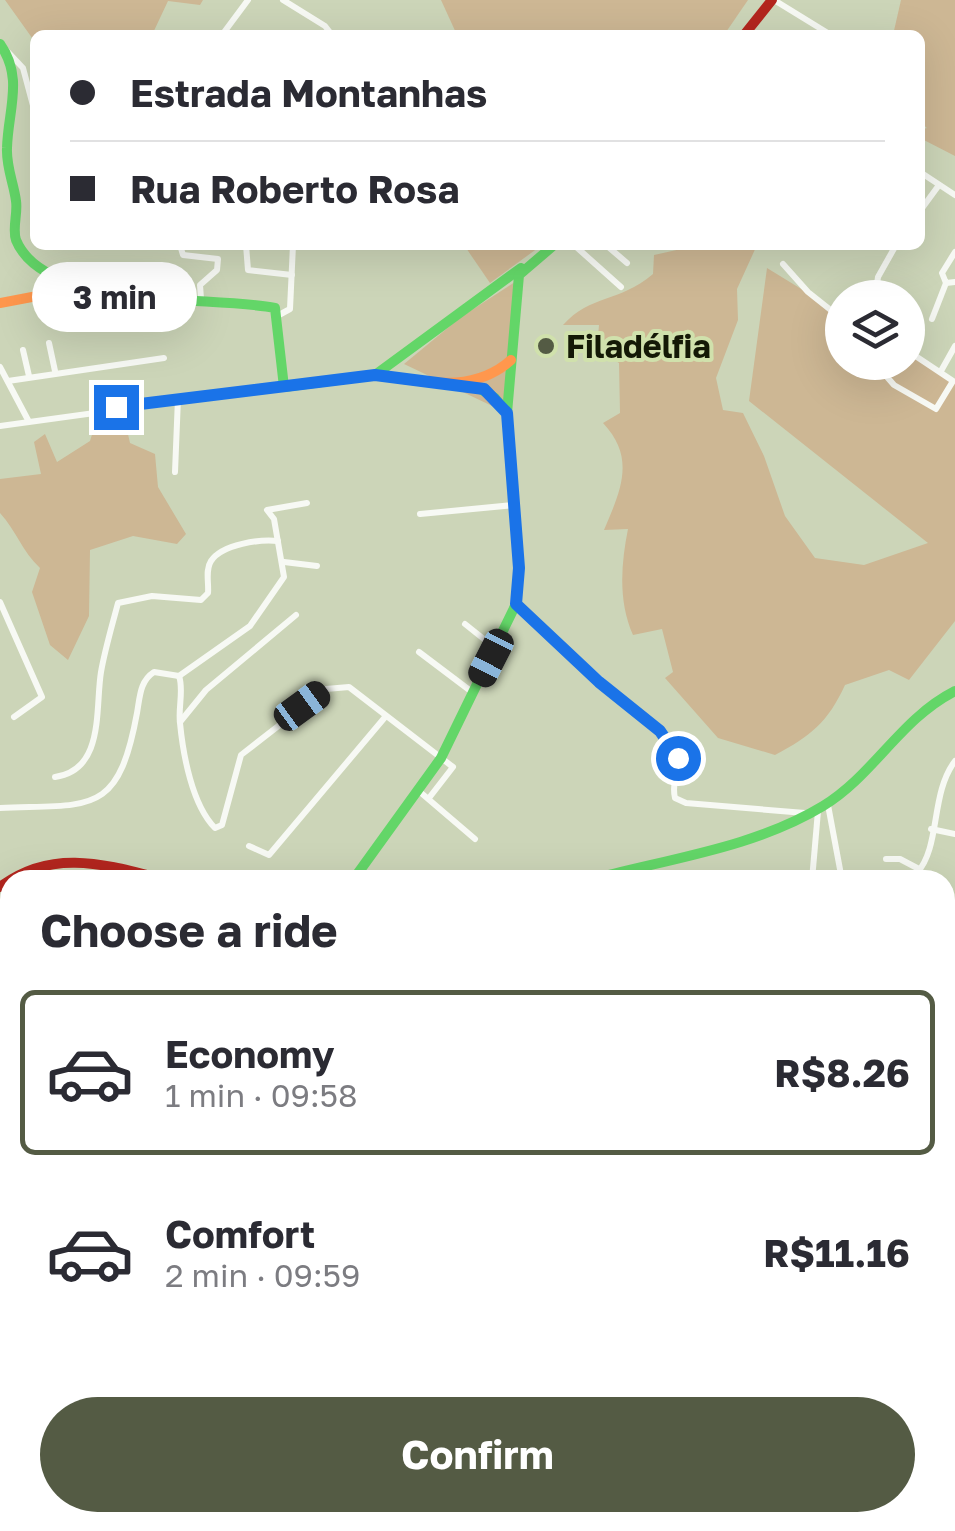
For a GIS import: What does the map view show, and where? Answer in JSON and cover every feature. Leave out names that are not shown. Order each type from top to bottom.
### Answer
[{"type":"main road","points":[[748,30],[773,0]]},
{"type":"main road","points":[[3,47],[15,96],[6,152],[17,205],[15,236],[34,262],[79,288]]},
{"type":"main road","points":[[375,375],[547,250]]},
{"type":"main road","points":[[362,870],[424,795],[516,604],[507,413],[521,268]]},
{"type":"main road","points":[[0,303],[79,288],[266,306],[280,314],[284,387],[375,375],[472,384],[489,393],[507,413]]},
{"type":"main road","points":[[472,384],[496,376],[511,360]]},
{"type":"main road","points":[[620,870],[818,809],[912,716],[955,690]]},
{"type":"main road","points":[[23,870],[62,860],[114,870]]},
{"type":"street","points":[[226,30],[248,0]]},
{"type":"street","points":[[283,0],[328,30]]},
{"type":"street","points":[[773,0],[823,30]]},
{"type":"street","points":[[3,47],[23,68],[30,94]]},
{"type":"street","points":[[925,176],[955,195]]},
{"type":"street","points":[[925,204],[938,185]]},
{"type":"street","points":[[182,250],[183,255],[218,259],[216,270],[200,286],[201,300]]},
{"type":"street","points":[[246,250],[248,270],[292,275]]},
{"type":"street","points":[[280,314],[290,309],[293,250]]},
{"type":"street","points":[[579,250],[620,287]]},
{"type":"street","points":[[612,250],[627,263]]},
{"type":"street","points":[[878,280],[893,250]]},
{"type":"street","points":[[932,319],[950,282],[942,273],[955,252]]},
{"type":"street","points":[[783,264],[825,306]]},
{"type":"street","points":[[49,343],[54,371]]},
{"type":"street","points":[[942,371],[955,346]]},
{"type":"street","points":[[24,350],[29,376]]},
{"type":"street","points":[[8,381],[54,371],[164,358]]},
{"type":"street","points":[[890,380],[933,409],[954,384],[925,360]]},
{"type":"street","points":[[0,367],[28,420]]},
{"type":"street","points":[[0,426],[178,398],[284,387]]},
{"type":"street","points":[[175,472],[178,398]]},
{"type":"street","points":[[0,808],[84,804],[103,797],[115,780],[135,722],[142,684],[154,672],[179,676],[250,626],[284,577],[284,562],[268,510],[307,503]]},
{"type":"street","points":[[420,514],[514,505]]},
{"type":"street","points":[[55,778],[64,776],[91,750],[100,718],[100,676],[118,604],[152,596],[201,600],[208,593],[208,567],[215,556],[256,540],[278,541]]},
{"type":"street","points":[[284,562],[317,566]]},
{"type":"street","points":[[0,602],[42,697],[14,717]]},
{"type":"street","points":[[516,604],[673,744],[678,758],[672,786],[676,798],[686,803],[818,809]]},
{"type":"street","points":[[180,722],[206,690],[296,614]]},
{"type":"street","points":[[466,624],[496,649]]},
{"type":"street","points":[[419,652],[474,693]]},
{"type":"street","points":[[179,676],[180,722],[202,806],[215,828],[222,825],[241,755],[326,689],[349,687],[441,758]]},
{"type":"street","points":[[250,846],[269,855],[386,716]]},
{"type":"street","points":[[886,859],[900,859],[920,869],[929,852],[941,788],[955,761]]},
{"type":"street","points":[[424,795],[475,839]]},
{"type":"street","points":[[813,870],[818,809]]},
{"type":"street","points":[[818,809],[839,870]]},
{"type":"street","points":[[931,828],[955,834]]},
{"type":"shaded area","points":[[5,0],[203,0],[200,5],[168,1],[154,30],[30,30],[30,35]]},
{"type":"shaded area","points":[[441,0],[748,0],[727,30],[455,30]]},
{"type":"shaded area","points":[[901,0],[955,0],[955,156],[925,141],[925,30],[894,30]]},
{"type":"shaded area","points":[[467,250],[535,250],[490,283]]},
{"type":"shaded area","points":[[676,250],[755,250],[737,289],[738,320],[716,378],[723,410],[743,413],[764,456],[785,516],[815,558],[864,565],[928,543],[749,401],[767,268],[825,304],[825,380],[925,380],[925,363],[955,381],[955,621],[909,680],[889,670],[845,685],[817,727],[775,755],[718,738],[665,678],[673,672],[662,629],[633,635],[628,622],[622,582],[628,529],[604,530],[622,475],[619,449],[603,423],[620,413],[619,363],[597,349],[599,325],[563,325],[584,308],[629,290],[653,274],[654,255]]},
{"type":"shaded area","points":[[518,280],[511,415],[404,364],[461,317]]},
{"type":"shaded area","points":[[125,421],[130,443],[155,454],[158,487],[186,534],[177,544],[133,536],[90,550],[89,616],[68,660],[50,645],[32,592],[40,568],[0,513],[0,479],[41,474],[34,442],[45,434],[57,462],[90,441],[95,425]]},
{"type":"traffic: fast","points":[[0,44],[13,82],[7,155],[16,201],[15,235],[33,263],[60,279],[94,289],[275,308],[284,387],[375,375],[521,268]]},
{"type":"traffic: fast","points":[[360,870],[441,758],[516,604],[519,568],[507,413],[519,275],[548,250]]},
{"type":"traffic: fast","points":[[474,385],[495,398],[507,413]]},
{"type":"traffic: fast","points":[[630,870],[739,842],[823,806],[857,779],[918,716],[955,691]]},
{"type":"traffic: slow","points":[[0,303],[79,288]]},
{"type":"traffic: slow","points":[[375,375],[463,382],[496,371],[511,360]]},
{"type":"traffic: jam","points":[[748,30],[772,0]]},
{"type":"traffic: jam","points":[[32,870],[60,863],[127,870]]},
{"type":"place","name":"Filadélfia","points":[[546,346]]},
{"type":"route","points":[[116,407],[375,375],[472,384],[484,389],[507,413],[519,568],[516,604],[599,682],[660,731],[673,744],[678,758]]}]
